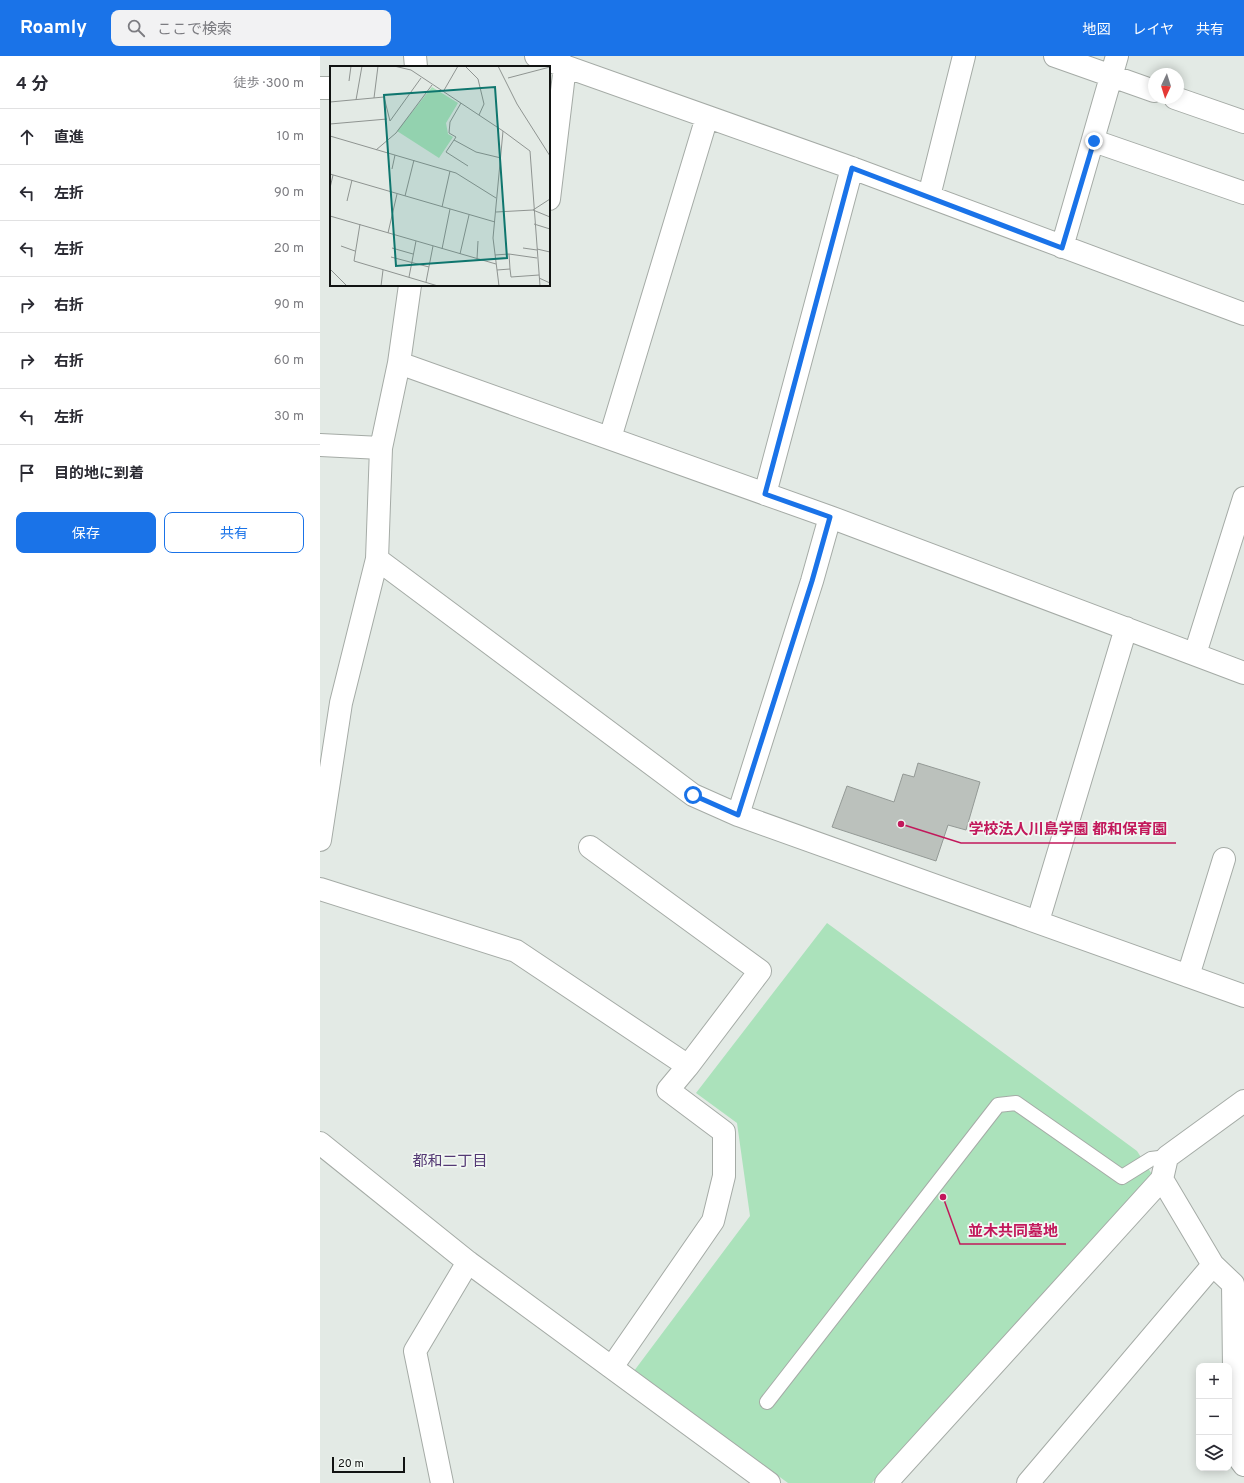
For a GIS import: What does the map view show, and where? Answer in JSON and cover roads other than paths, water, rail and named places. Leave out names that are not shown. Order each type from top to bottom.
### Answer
[{"type":"street","points":[[415,56],[416,66]]},
{"type":"street","points":[[536,56],[929,196],[1062,248],[1244,314]]},
{"type":"street","points":[[929,196],[964,56]]},
{"type":"street","points":[[1055,56],[1114,66],[1148,87]]},
{"type":"street","points":[[550,191],[565,66]]},
{"type":"street","points":[[1062,248],[1094,141],[1114,66]]},
{"type":"street","points":[[1184,101],[1244,122]]},
{"type":"street","points":[[610,438],[707,117]]},
{"type":"street","points":[[1094,141],[1244,193]]},
{"type":"street","points":[[765,494],[852,168]]},
{"type":"street","points":[[320,840],[341,703],[377,559],[381,448],[399,363],[410,286]]},
{"type":"street","points":[[399,363],[830,517],[1244,673]]},
{"type":"street","points":[[320,446],[381,448]]},
{"type":"street","points":[[1195,654],[1244,498]]},
{"type":"street","points":[[738,815],[812,581],[830,517]]},
{"type":"street","points":[[377,559],[693,795],[738,815],[1038,921],[1244,996]]},
{"type":"street","points":[[1038,921],[1126,628]]},
{"type":"street","points":[[590,847],[760,971],[668,1090],[724,1132],[724,1176],[713,1221],[612,1367]]},
{"type":"street","points":[[1188,976],[1224,859]]},
{"type":"street","points":[[320,889],[516,952],[688,1066]]},
{"type":"street","points":[[886,1483],[1162,1179],[1167,1157],[1244,1102]]},
{"type":"street","points":[[320,1143],[468,1262],[612,1367],[755,1479]]},
{"type":"street","points":[[1162,1179],[1213,1265],[1238,1283],[1235,1453],[1244,1465]]},
{"type":"street","points":[[442,1483],[415,1351],[468,1262]]},
{"type":"street","points":[[1028,1483],[1213,1265]]},
{"type":"lane","points":[[767,1402],[998,1105],[1016,1103],[1122,1177],[1151,1160],[1167,1157]]},
{"type":"place","name":"学校法人川島学園 都和保育園","points":[[901,824]]},
{"type":"place","name":"並木共同墓地","points":[[943,1197]]},
{"type":"district","name":"都和二丁目","points":[[450,1161]]}]
